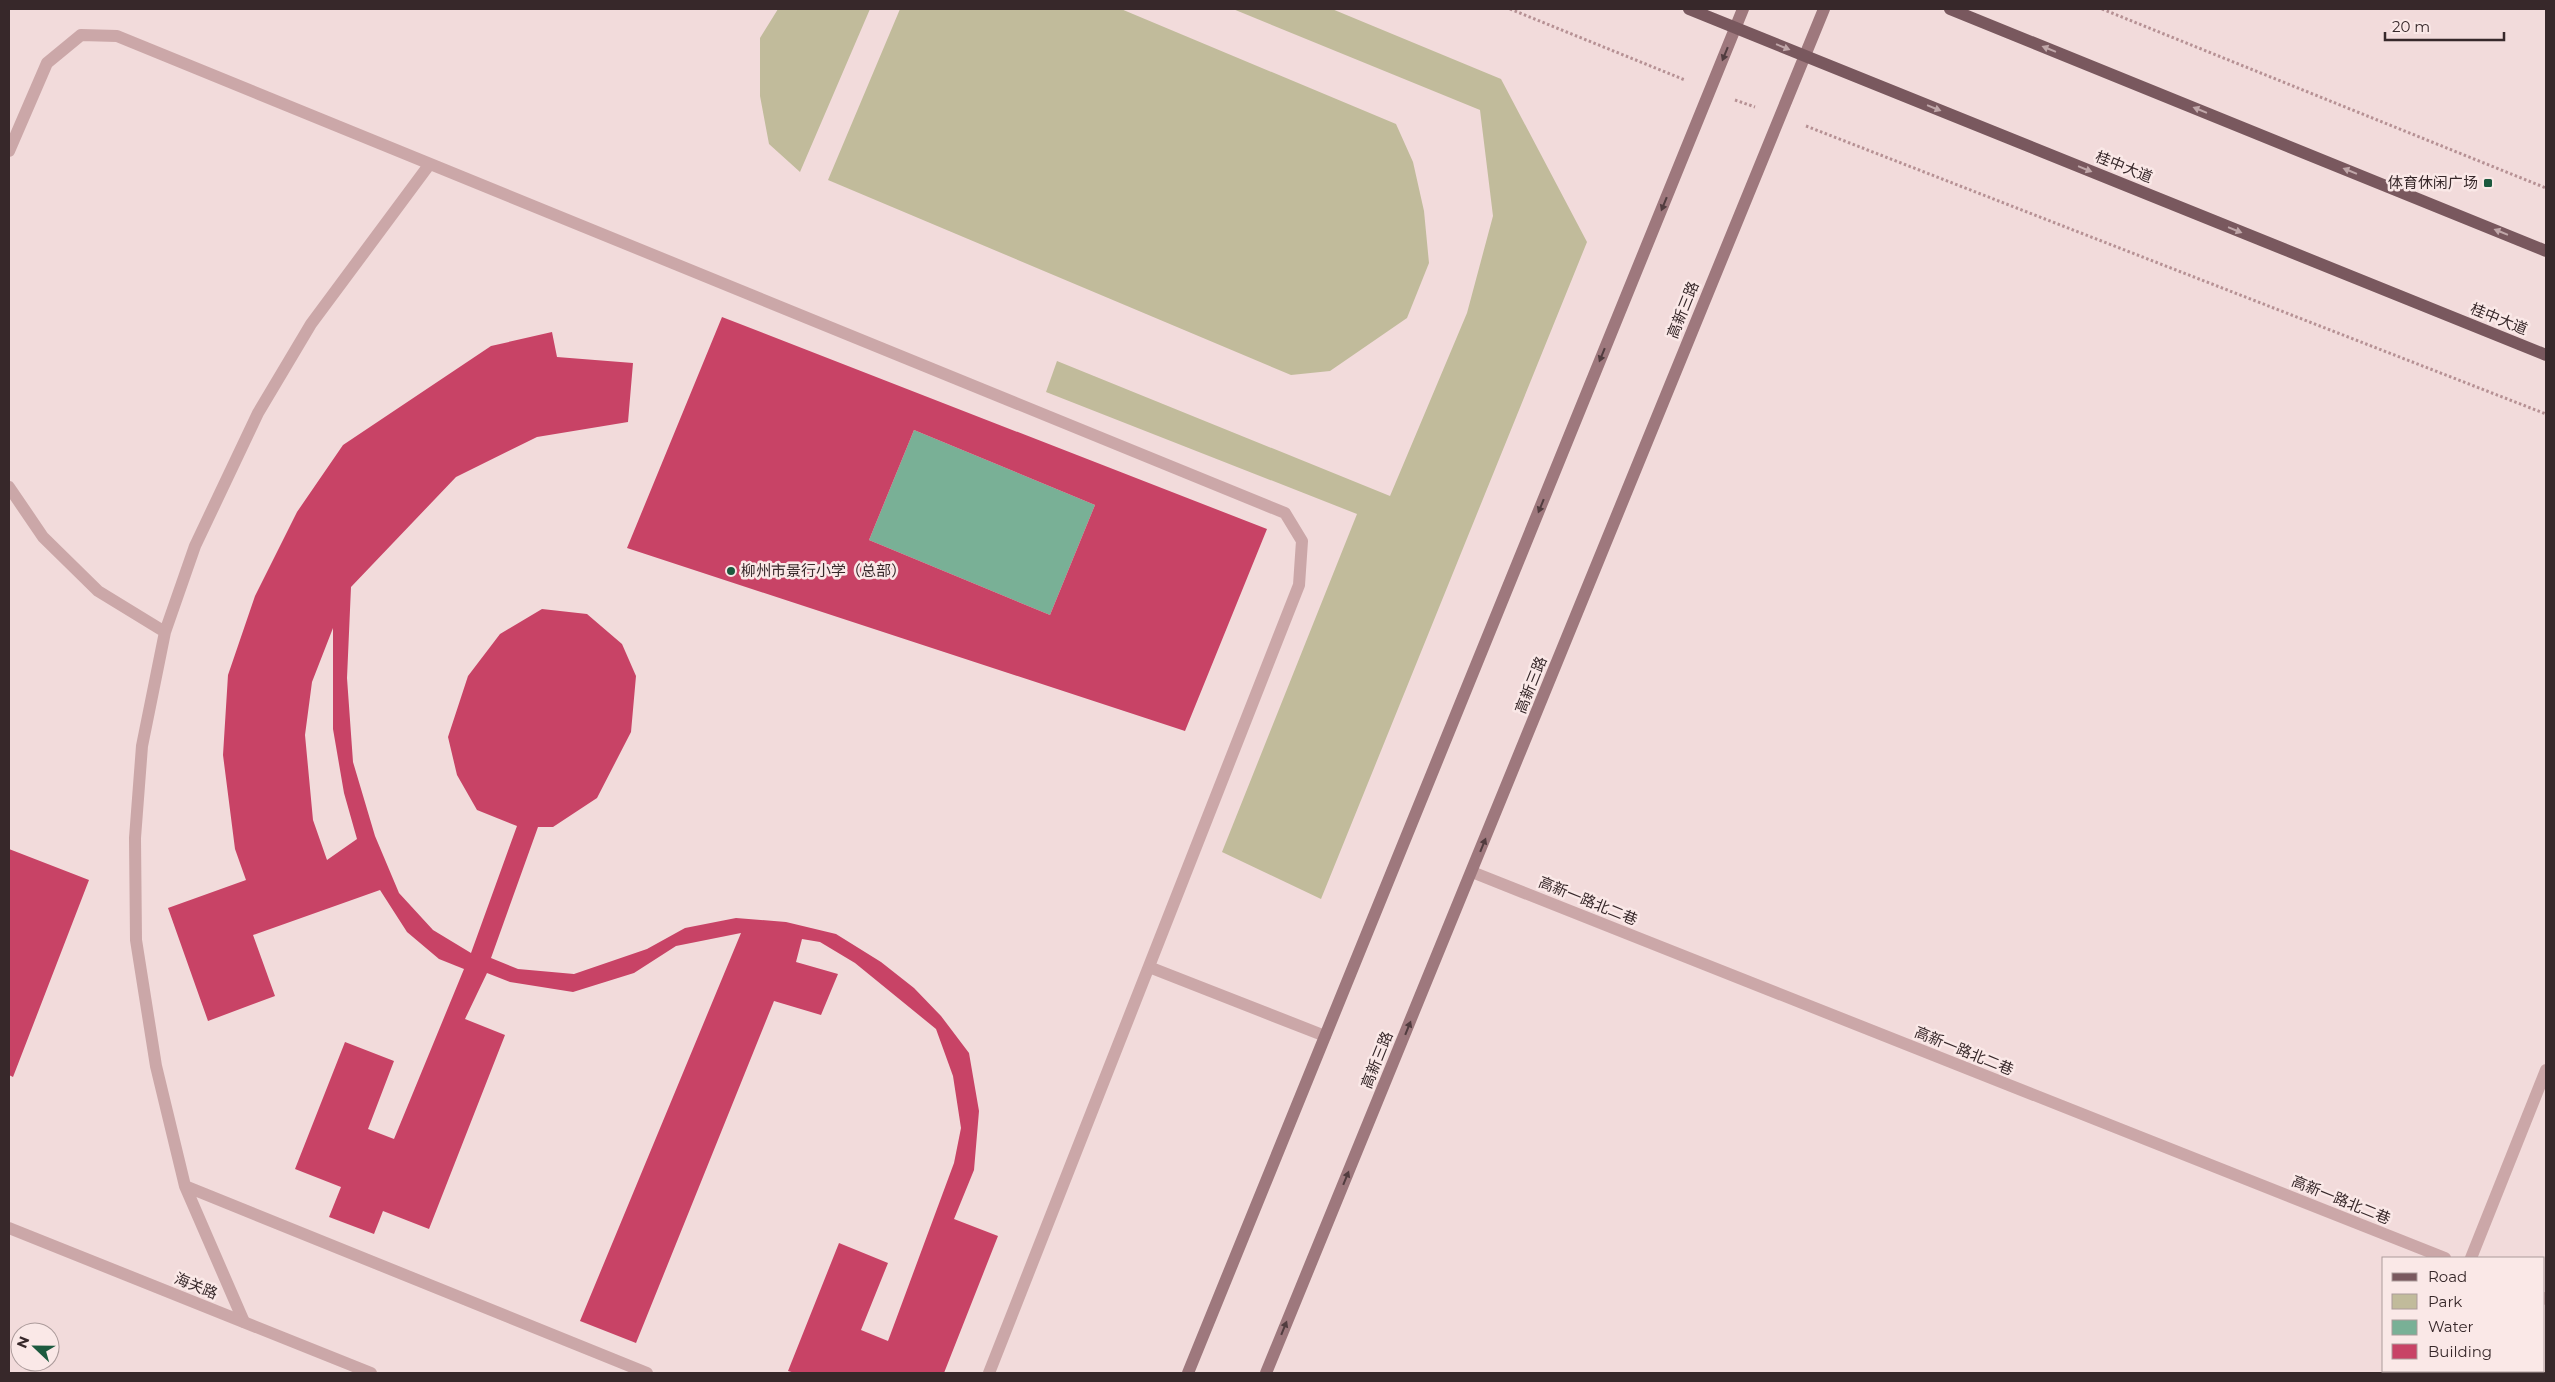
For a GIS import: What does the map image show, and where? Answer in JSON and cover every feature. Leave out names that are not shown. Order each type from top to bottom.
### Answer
[{"type":"main road","name":"桂中大道","points":[[1689,9],[2546,355]]},
{"type":"main road","points":[[1188,1373],[1743,9]]},
{"type":"main road","name":"高新三路","points":[[1266,1373],[1824,9]]},
{"type":"main road","points":[[1950,9],[2546,250]]},
{"type":"street","points":[[9,151],[47,63],[81,36],[117,36],[428,165],[1285,513],[1302,541],[1299,586],[989,1373]]},
{"type":"street","points":[[244,1322],[185,1186],[156,1066],[136,940],[135,838],[142,746],[165,632],[195,546],[258,413],[311,324],[428,165]]},
{"type":"street","points":[[9,487],[43,536],[98,591],[165,632]]},
{"type":"street","name":"高新一路北二巷","points":[[1472,872],[2442,1257]]},
{"type":"street","points":[[1149,967],[1325,1036]]},
{"type":"street","points":[[2471,1257],[2546,1070]]},
{"type":"street","points":[[185,1186],[647,1373]]},
{"type":"street","name":"海关路","points":[[9,1228],[371,1373]]},
{"type":"path","points":[[1510,9],[1710,90],[2546,414]]},
{"type":"path","points":[[2102,9],[2546,188]]},
{"type":"green space","points":[[778,9],[870,9],[800,172],[769,144],[760,96],[760,38]]},
{"type":"green space","points":[[900,9],[1121,9],[1396,124],[1413,162],[1424,211],[1429,263],[1407,318],[1330,371],[1291,375],[828,180]]},
{"type":"green space","points":[[1233,9],[1332,9],[1501,79],[1587,242],[1321,899],[1222,852],[1357,514],[1046,392],[1057,361],[1390,496],[1467,313],[1493,216],[1480,110]]},
{"type":"water","points":[[914,430],[1095,505],[1050,615],[869,540]]},
{"type":"building","points":[[722,317],[1267,529],[1185,731],[627,548]],"holes":[[[914,430],[1095,505],[1050,615],[869,540]]]},
{"type":"building","points":[[552,332],[557,357],[633,363],[628,422],[537,437],[456,477],[351,587],[347,678],[353,762],[375,836],[399,893],[433,930],[471,953],[517,826],[477,810],[457,775],[448,737],[468,676],[500,634],[542,609],[587,614],[622,644],[636,676],[631,732],[597,798],[553,827],[538,827],[491,958],[518,969],[574,974],[647,949],[685,928],[736,918],[786,922],[836,934],[881,962],[914,988],[941,1016],[969,1053],[979,1111],[974,1170],[954,1219],[998,1236],[944,1373],[795,1373],[788,1371],[839,1243],[888,1263],[861,1330],[888,1341],[954,1163],[961,1128],[953,1076],[936,1029],[855,963],[820,942],[802,939],[796,962],[838,974],[821,1015],[774,1001],[636,1343],[580,1321],[741,933],[676,946],[634,973],[573,992],[510,982],[487,973],[465,1019],[505,1035],[429,1229],[383,1211],[374,1234],[329,1217],[341,1187],[295,1169],[345,1042],[394,1061],[368,1129],[394,1139],[464,969],[439,959],[407,932],[380,890],[253,935],[275,996],[208,1021],[168,908],[246,880],[235,849],[223,755],[228,675],[255,596],[297,512],[343,445],[491,346]],"holes":[[[333,628],[333,729],[344,793],[357,839],[327,860],[313,820],[305,735],[312,682]]]},
{"type":"building","points":[[9,849],[89,880],[13,1077],[9,1075]]},
{"type":"place","name":"体育休闲广场","points":[[2488,183]]},
{"type":"place","name":"柳州市景行小学（总部）","points":[[731,571]]}]
